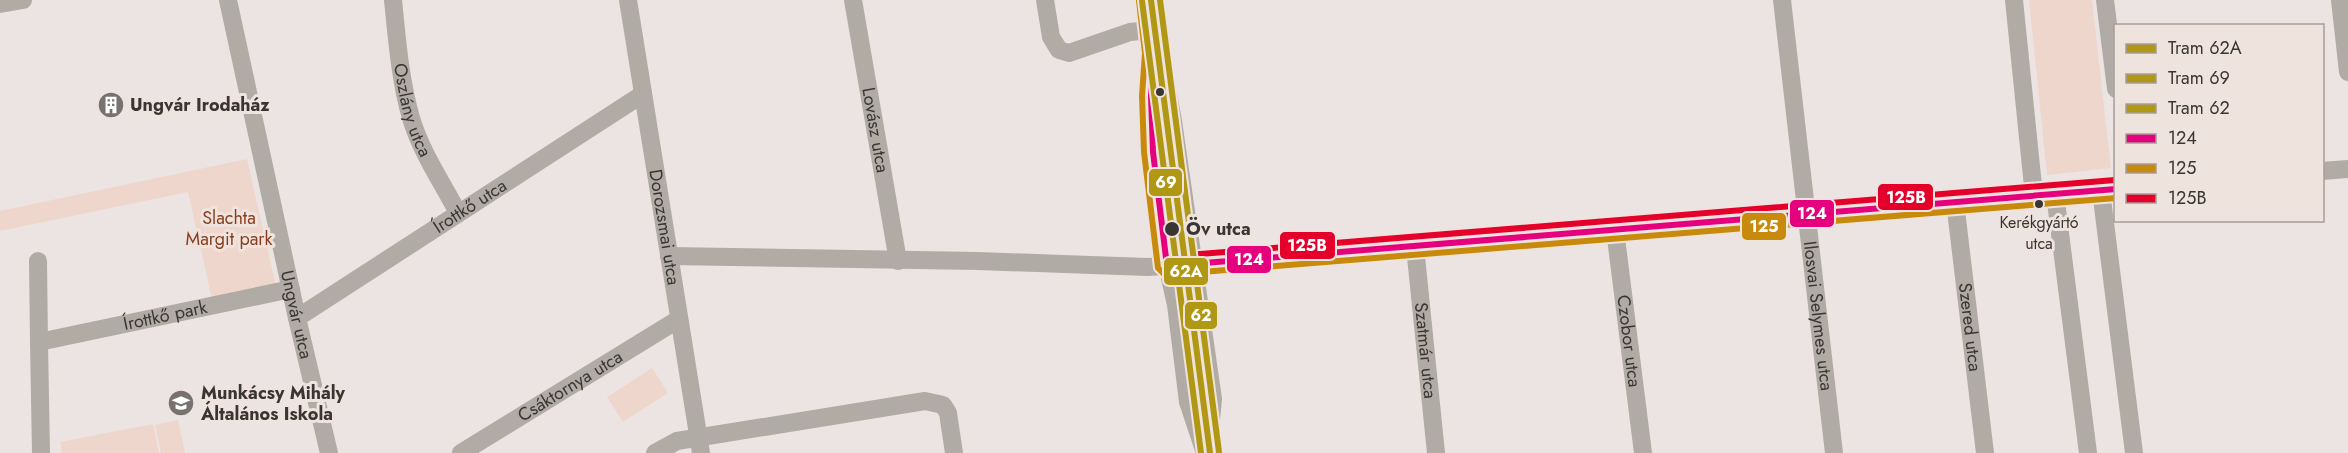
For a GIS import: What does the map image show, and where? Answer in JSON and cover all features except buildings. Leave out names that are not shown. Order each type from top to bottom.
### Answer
[{"type":"street","points":[[0,3],[23,0]]},
{"type":"street","name":"Ungvár utca","points":[[228,0],[297,318],[329,453]]},
{"type":"street","name":"Oszlány utca","points":[[393,0],[402,75],[411,118],[424,149],[458,213]]},
{"type":"street","name":"Dorozsmai utca","points":[[628,0],[700,446]]},
{"type":"street","name":"Lovász utca","points":[[853,0],[898,261]]},
{"type":"street","points":[[1045,0],[1051,37],[1059,50],[1069,53],[1130,32],[1151,30]]},
{"type":"street","points":[[1148,0],[1154,53],[1151,125],[1167,266],[1176,305],[1188,402],[1206,453]]},
{"type":"street","name":"Ilosvai Selymes utca","points":[[1782,0],[1834,453]]},
{"type":"street","points":[[2014,0],[2034,196]]},
{"type":"street","points":[[2105,0],[2114,80]]},
{"type":"street","points":[[2340,0],[2348,72]]},
{"type":"street","points":[[1154,53],[1168,94],[1173,121],[1213,399],[1206,453]]},
{"type":"street","name":"Írottkő utca","points":[[297,318],[643,94]]},
{"type":"street","points":[[2324,171],[2348,169]]},
{"type":"street","points":[[669,256],[1193,265],[2108,190],[2134,453]]},
{"type":"street","points":[[2055,194],[2088,453]]},
{"type":"street","name":"Szered utca","points":[[1955,202],[1985,453]]},
{"type":"street","name":"Czobor utca","points":[[1616,230],[1643,453]]},
{"type":"street","name":"Szatmár utca","points":[[1415,247],[1436,453]]},
{"type":"street","points":[[38,261],[40,453]]},
{"type":"street","name":"Írottkő park","points":[[39,342],[291,289]]},
{"type":"street","name":"Csáktornya utca","points":[[461,453],[679,319]]},
{"type":"street","points":[[655,453],[677,441],[700,446],[759,426],[925,401],[944,405],[948,413],[954,453]]},
{"type":"green space","points":[[2029,0],[2092,0],[2111,168],[2047,175]]},
{"type":"green space","name":"Slachta Margit park","points":[[247,159],[276,286],[212,299],[188,192],[0,231],[0,211]]},
{"type":"green space","points":[[652,368],[668,393],[623,422],[607,397]]},
{"type":"green space","points":[[178,420],[185,453],[161,453],[155,425]]},
{"type":"green space","points":[[153,424],[159,453],[62,453],[60,442]]},
{"type":"tram line","name":"62A","points":[[1151,0],[1210,453]]},
{"type":"tram line","name":"62","points":[[1160,0],[1219,452]]},
{"type":"tram line","name":"69","points":[[1142,1],[1201,453]]},
{"type":"transit line","name":"124","points":[[1148,0],[1154,53],[1151,96],[1153,152],[1167,266],[2114,189]]},
{"type":"transit line","name":"125B","points":[[1157,0],[1163,53],[1160,96],[1162,151],[1175,256],[2114,180]]},
{"type":"transit line","name":"125","points":[[1139,1],[1145,53],[1142,96],[1144,152],[1158,268],[1165,275],[2114,198]]},
{"type":"place","name":"Ungvár Irodaház","points":[[111,105]]},
{"type":"place","name":"Kerékgyártó utca","points":[[2039,204]]},
{"type":"place","name":"Öv utca","points":[[1172,229]]},
{"type":"place","name":"Munkácsy Mihály Általános Iskola","points":[[181,403]]}]
